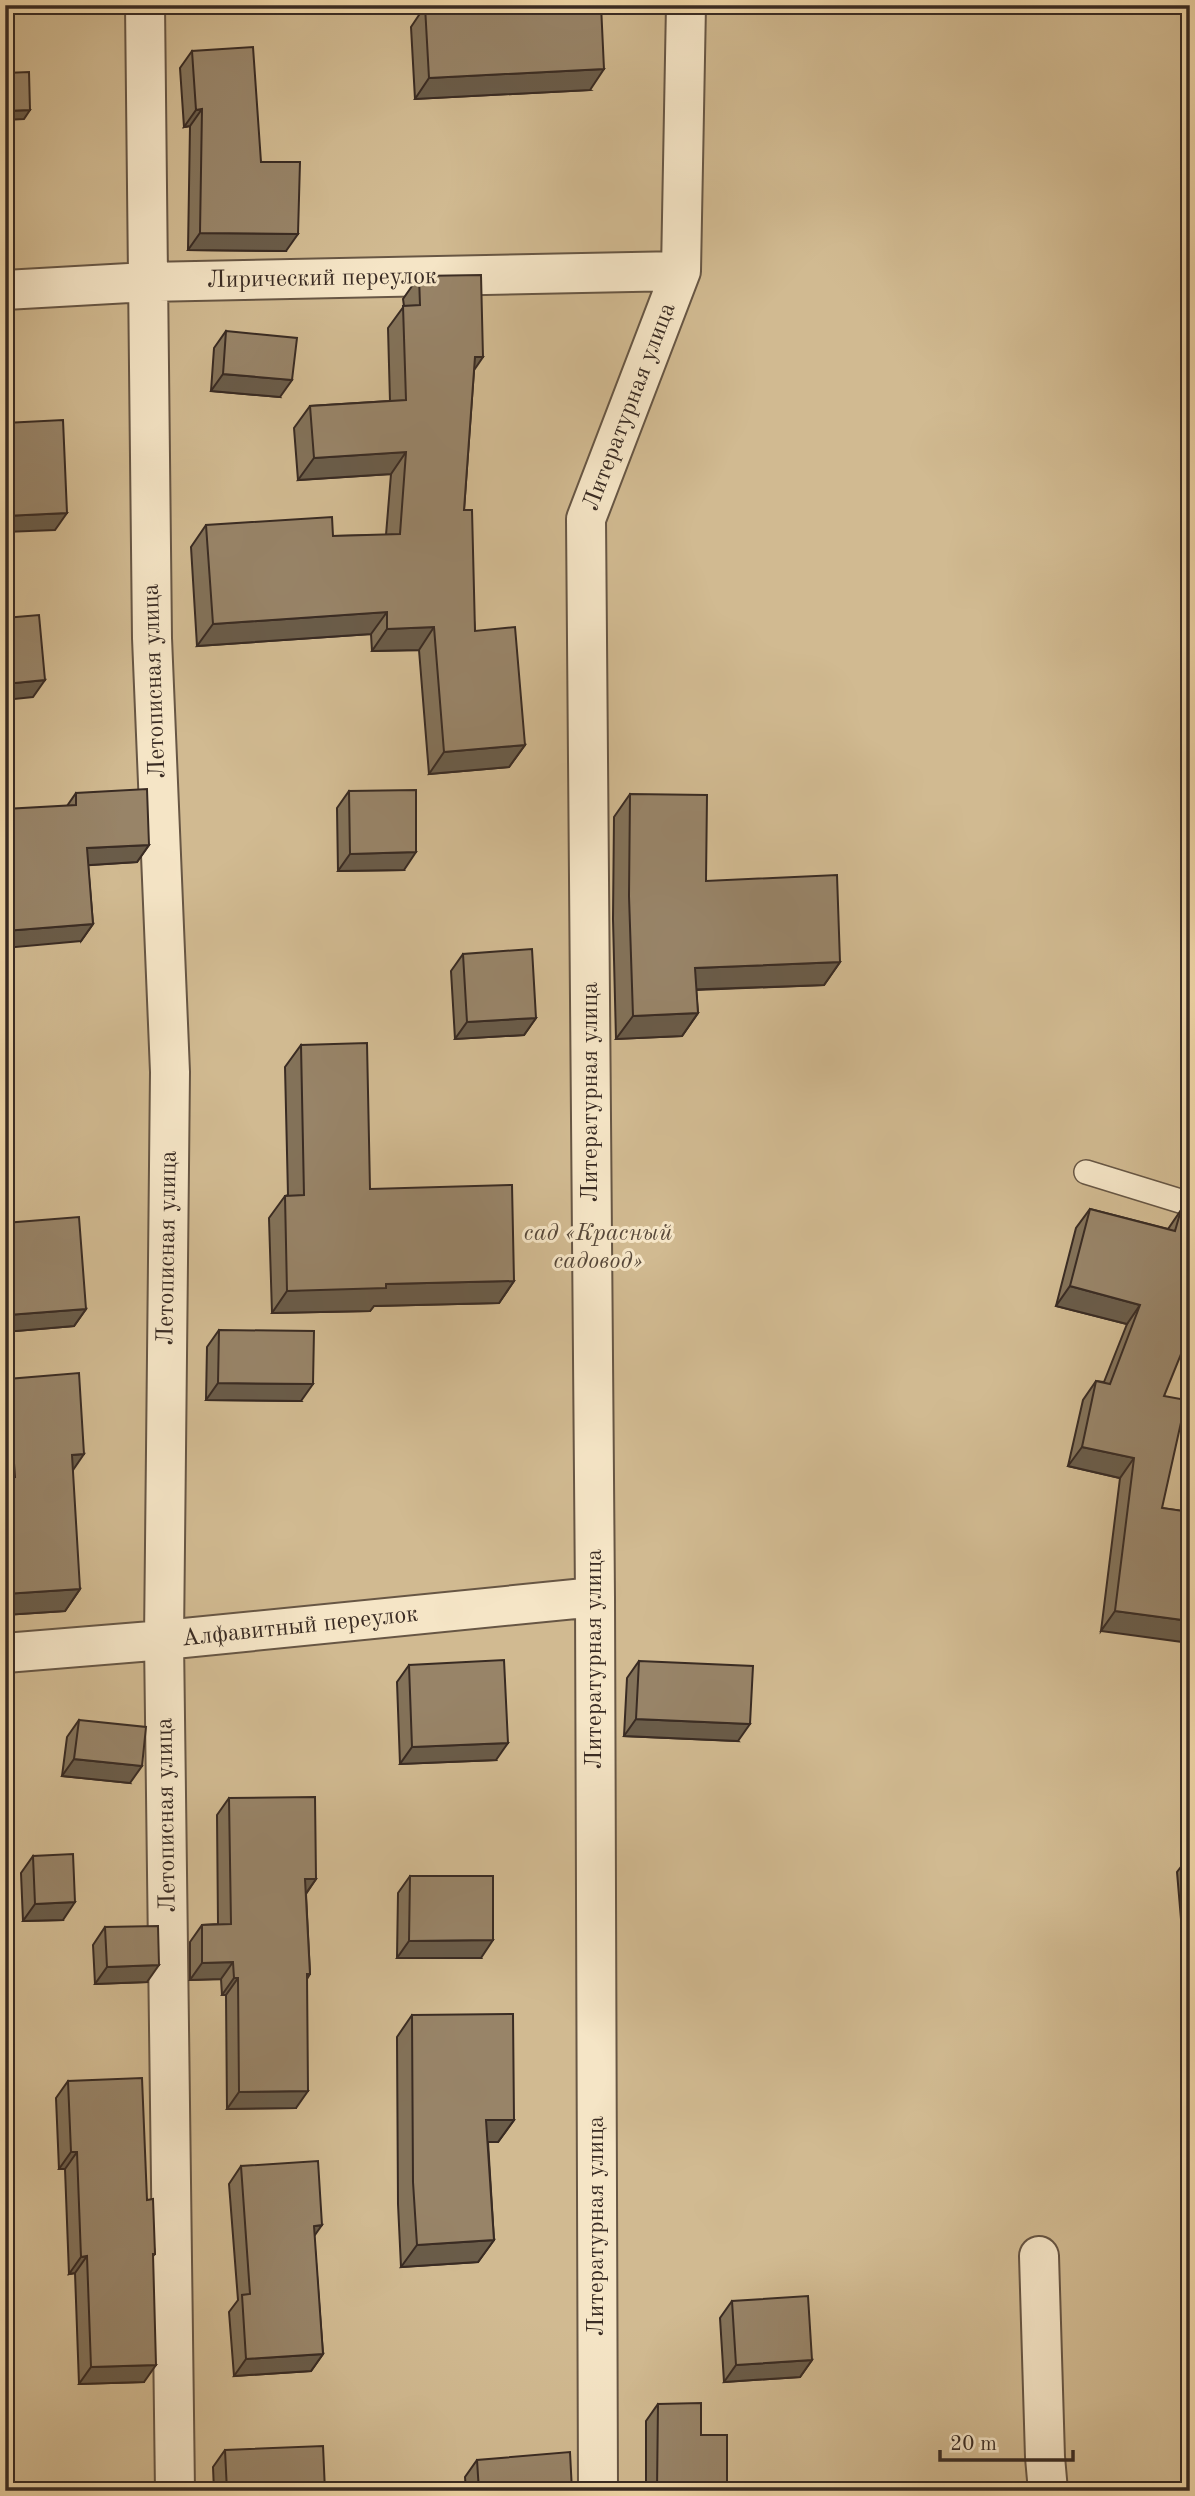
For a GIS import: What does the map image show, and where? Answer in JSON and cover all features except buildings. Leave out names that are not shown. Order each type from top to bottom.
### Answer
[{"type":"street","name":"Летописная улица","points":[[145,5],[152,638],[170,1072],[164,1640],[175,2491]]},
{"type":"street","name":"Литературная улица","points":[[598,2491],[595,1597],[586,519],[681,271],[686,5]]},
{"type":"street","name":"Лирический переулок","points":[[5,290],[147,282],[681,271]]},
{"type":"street","name":"Алфавитный переулок","points":[[5,1653],[595,1597]]},
{"type":"street","points":[[1040,2256],[1048,2491]]},
{"type":"lane","points":[[1086,1172],[1190,1204]]},
{"type":"green space","name":"сад «Красный садовод»","points":[[5,5],[1190,5],[1190,2491],[5,2491]]}]
